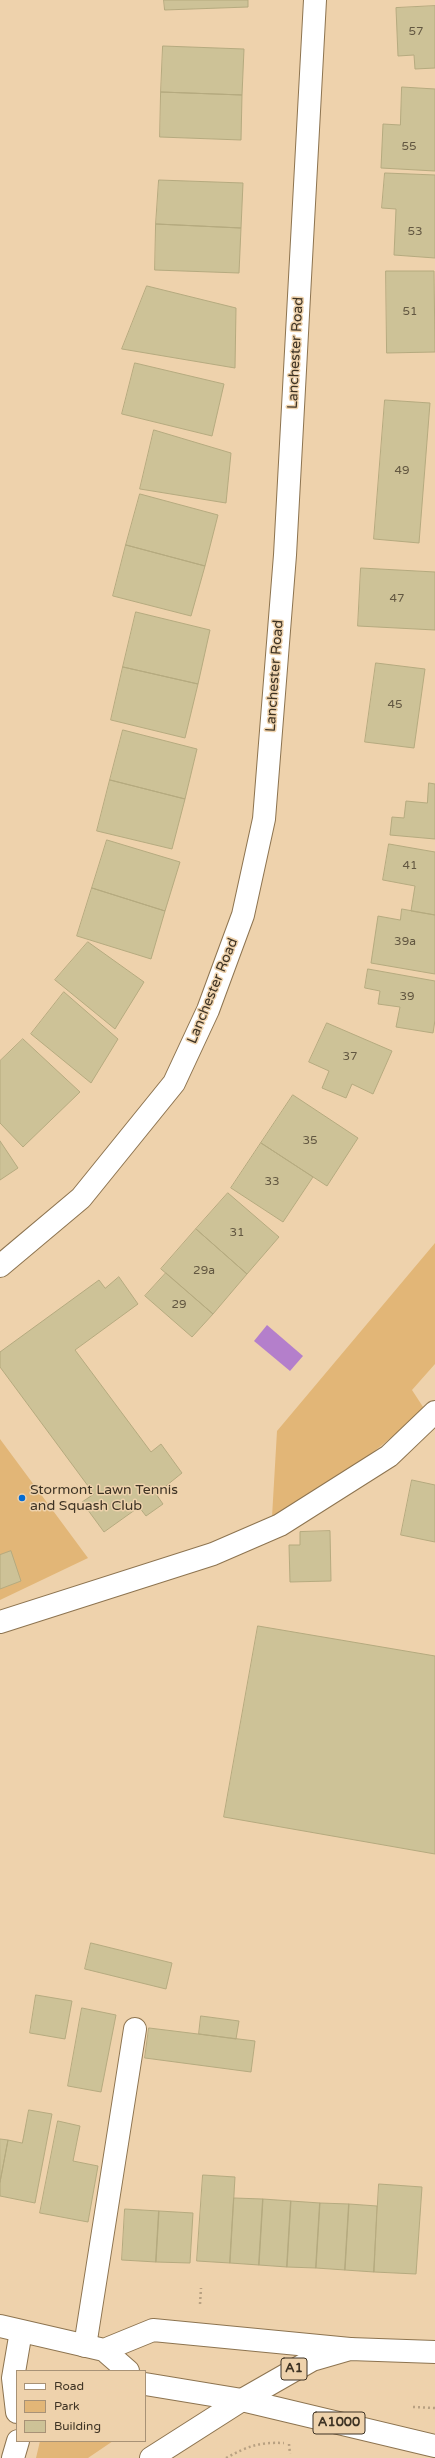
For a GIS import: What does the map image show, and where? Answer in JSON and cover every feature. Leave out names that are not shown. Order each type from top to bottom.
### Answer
[{"type":"main road","name":"Lanchester Road","points":[[0,1266],[81,1198],[174,1083],[208,1010],[243,915],[264,819],[285,555],[315,0]]},
{"type":"main road","points":[[0,1622],[213,1554],[274,1528],[313,1506],[389,1456],[435,1412]]},
{"type":"main road","points":[[94,2348],[135,2029]]},
{"type":"main road","points":[[0,2326],[94,2348],[127,2370]]},
{"type":"main road","points":[[94,2348],[153,2330],[350,2348]]},
{"type":"main road","points":[[16,2404],[13,2378],[21,2331]]},
{"type":"main road","name":"A1","points":[[151,2458],[242,2400],[312,2360],[350,2348],[435,2352]]},
{"type":"main road","name":"A1000","points":[[146,2384],[242,2400],[435,2446]]},
{"type":"main road","points":[[13,2458],[18,2442]]},
{"type":"path","points":[[226,2458],[243,2449],[262,2442],[290,2444],[290,2454]]},
{"type":"green space","points":[[435,1243],[435,1364],[412,1390],[425,1410],[345,1475],[272,1517],[277,1431]]},
{"type":"green space","name":"Stormont Lawn Tennis and Squash Club","points":[[0,1439],[88,1558],[0,1600]]},
{"type":"green space","points":[[40,2442],[112,2442],[88,2458],[36,2458]]},
{"type":"shaded area","points":[[267,1325],[303,1356],[290,1371],[254,1341]]},
{"type":"building","points":[[164,0],[248,0],[248,7],[165,10]]},
{"type":"building","points":[[435,6],[435,68],[415,69],[414,55],[398,56],[396,8]]},
{"type":"building","points":[[163,46],[244,49],[242,95],[161,92]]},
{"type":"building","points":[[402,87],[435,89],[435,171],[381,168],[383,124],[400,125]]},
{"type":"building","points":[[161,92],[242,95],[241,140],[160,137]]},
{"type":"building","points":[[385,173],[435,175],[435,258],[394,255],[396,209],[382,208]]},
{"type":"building","points":[[159,180],[243,183],[241,228],[156,224]]},
{"type":"building","points":[[156,224],[241,228],[239,273],[155,270]]},
{"type":"building","points":[[386,271],[434,271],[435,352],[387,353]]},
{"type":"building","points":[[147,286],[236,308],[235,368],[122,349]]},
{"type":"building","points":[[135,363],[224,384],[212,436],[122,414]]},
{"type":"building","points":[[385,400],[430,403],[419,543],[374,539]]},
{"type":"building","points":[[154,430],[231,453],[226,503],[140,489]]},
{"type":"building","points":[[140,494],[218,515],[205,566],[126,545]]},
{"type":"building","points":[[126,545],[205,566],[191,616],[113,596]]},
{"type":"building","points":[[361,568],[435,572],[435,630],[358,626]]},
{"type":"building","points":[[136,612],[210,630],[198,684],[123,667]]},
{"type":"building","points":[[376,663],[425,669],[414,748],[365,742]]},
{"type":"building","points":[[123,667],[198,684],[185,738],[111,720]]},
{"type":"building","points":[[123,730],[197,749],[185,799],[110,780]]},
{"type":"building","points":[[110,780],[185,799],[172,849],[97,831]]},
{"type":"building","points":[[429,783],[435,784],[435,839],[390,835],[392,817],[404,818],[406,801],[427,803]]},
{"type":"building","points":[[107,840],[180,862],[165,911],[92,888]]},
{"type":"building","points":[[389,844],[435,852],[435,915],[411,911],[415,886],[383,880]]},
{"type":"building","points":[[92,888],[165,911],[151,959],[77,936]]},
{"type":"building","points":[[402,909],[435,915],[435,974],[371,963],[378,916],[400,920]]},
{"type":"building","points":[[88,942],[144,982],[115,1029],[55,980]]},
{"type":"building","points":[[368,969],[435,981],[435,1020],[433,1033],[396,1027],[400,1007],[378,1004],[380,991],[365,988]]},
{"type":"building","points":[[64,992],[118,1039],[91,1083],[31,1034]]},
{"type":"building","points":[[327,1023],[392,1051],[373,1094],[352,1084],[346,1098],[322,1088],[329,1071],[309,1062]]},
{"type":"building","points":[[23,1039],[80,1092],[23,1147],[0,1123],[0,1061]]},
{"type":"building","points":[[293,1095],[358,1138],[327,1186],[261,1143]]},
{"type":"building","points":[[0,1141],[18,1168],[0,1180]]},
{"type":"building","points":[[261,1143],[313,1177],[283,1222],[231,1188]]},
{"type":"building","points":[[228,1193],[279,1237],[247,1274],[196,1229]]},
{"type":"building","points":[[196,1229],[247,1274],[213,1314],[161,1269]]},
{"type":"building","points":[[166,1273],[213,1314],[192,1337],[145,1296]]},
{"type":"building","points":[[119,1277],[138,1304],[75,1350],[151,1452],[161,1444],[182,1473],[156,1494],[163,1504],[146,1516],[139,1507],[104,1532],[82,1502],[94,1494],[0,1367],[0,1352],[99,1280],[105,1288]]},
{"type":"building","points":[[412,1480],[435,1485],[435,1542],[401,1535]]},
{"type":"building","points":[[330,1531],[331,1581],[290,1582],[289,1545],[300,1545],[300,1532]]},
{"type":"building","points":[[11,1551],[21,1581],[0,1589],[0,1555]]},
{"type":"building","points":[[258,1626],[435,1656],[435,1854],[224,1817]]},
{"type":"building","points":[[91,1943],[172,1963],[166,1989],[85,1969]]},
{"type":"building","points":[[36,1995],[72,2001],[65,2039],[30,2033]]},
{"type":"building","points":[[82,2008],[116,2015],[101,2092],[68,2086]]},
{"type":"building","points":[[201,2016],[239,2021],[236,2039],[199,2034]]},
{"type":"building","points":[[149,2028],[255,2041],[251,2072],[145,2058]]},
{"type":"building","points":[[29,2110],[52,2114],[35,2203],[0,2196],[0,2182],[8,2140],[22,2143]]},
{"type":"building","points":[[58,2121],[80,2126],[73,2161],[98,2166],[88,2222],[40,2213]]},
{"type":"building","points":[[0,2139],[8,2140],[0,2182]]},
{"type":"building","points":[[203,2175],[235,2177],[230,2263],[197,2261]]},
{"type":"building","points":[[379,2184],[422,2187],[416,2274],[374,2272]]},
{"type":"building","points":[[234,2198],[263,2199],[259,2265],[230,2263]]},
{"type":"building","points":[[263,2199],[291,2201],[287,2267],[259,2265]]},
{"type":"building","points":[[291,2201],[320,2203],[316,2268],[287,2267]]},
{"type":"building","points":[[320,2203],[349,2204],[345,2270],[316,2268]]},
{"type":"building","points":[[349,2204],[377,2206],[374,2272],[345,2270]]},
{"type":"building","points":[[125,2209],[159,2211],[156,2262],[122,2260]]},
{"type":"building","points":[[159,2211],[193,2213],[190,2263],[156,2262]]},
{"type":"place","name":"Stormont Lawn Tennis and Squash Club","points":[[22,1498]]}]
